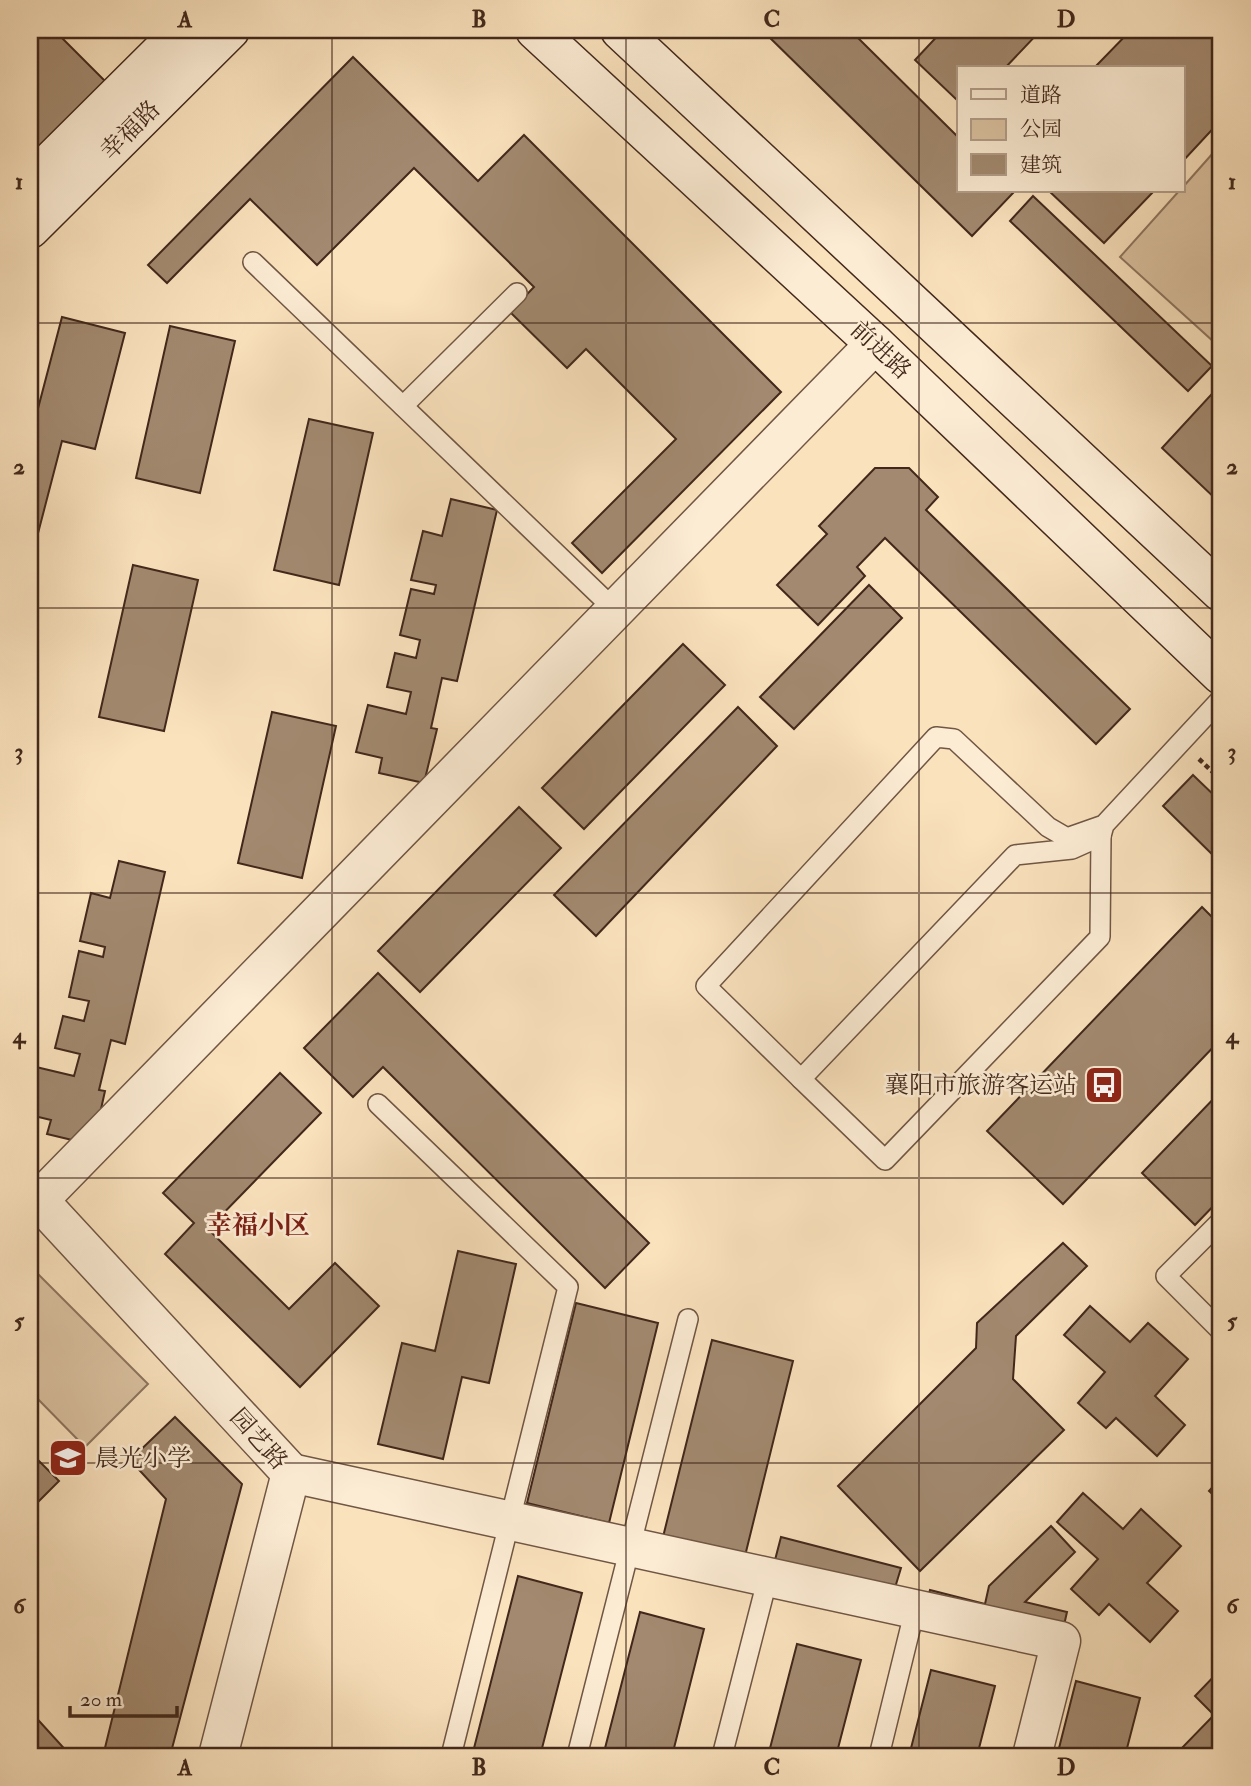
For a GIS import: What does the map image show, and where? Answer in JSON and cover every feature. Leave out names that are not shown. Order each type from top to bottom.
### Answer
[{"type":"street","name":"幸福路","points":[[30,182],[183,30]]},
{"type":"street","name":"幸福路","points":[[30,229],[230,30]]},
{"type":"street","name":"前进路","points":[[535,30],[875,344],[1221,675]]},
{"type":"street","points":[[620,30],[1221,592]]},
{"type":"street","points":[[33,1200],[875,344]]},
{"type":"street","name":"园艺路","points":[[33,1200],[291,1472],[218,1756]]},
{"type":"street","points":[[291,1472],[1061,1641],[1032,1756]]},
{"type":"lane","points":[[253,262],[615,610]]},
{"type":"lane","points":[[403,406],[517,293]]},
{"type":"lane","points":[[802,1079],[1015,855],[1072,849],[1103,831],[1221,699]]},
{"type":"lane","points":[[936,737],[954,739],[1048,827],[1067,838],[1103,831],[1100,937],[885,1160],[706,986],[936,737]]},
{"type":"lane","points":[[378,1104],[568,1287],[451,1756]]},
{"type":"lane","points":[[1221,1221],[1166,1276],[1221,1331]]},
{"type":"lane","points":[[577,1756],[688,1319]]},
{"type":"lane","points":[[722,1756],[768,1577]]},
{"type":"lane","points":[[879,1756],[915,1609]]},
{"type":"green space","points":[[1221,144],[1221,335],[1214,342],[1120,257],[1178,192],[1184,192],[1184,186]]},
{"type":"green space","points":[[30,1266],[148,1384],[85,1447],[30,1391]]},
{"type":"building","points":[[30,30],[54,30],[117,93],[30,181]]},
{"type":"building","points":[[762,30],[850,30],[957,136],[957,192],[1014,192],[972,236]]},
{"type":"building","points":[[943,30],[1041,30],[1007,66],[957,66],[957,100],[915,60]]},
{"type":"building","points":[[1131,30],[1221,30],[1221,120],[1184,160],[1184,66],[1096,66]]},
{"type":"building","points":[[353,57],[478,181],[524,135],[781,392],[602,573],[572,543],[676,439],[586,349],[567,368],[510,312],[534,287],[414,168],[317,265],[250,199],[167,283],[148,265]]},
{"type":"building","points":[[1050,192],[1153,192],[1104,243]]},
{"type":"building","points":[[1033,196],[1212,366],[1188,391],[1010,221]]},
{"type":"building","points":[[62,317],[125,333],[95,449],[62,441],[30,564],[30,439]]},
{"type":"building","points":[[170,326],[235,341],[200,493],[136,478]]},
{"type":"building","points":[[1221,384],[1221,504],[1162,448]]},
{"type":"building","points":[[309,419],[373,433],[339,585],[274,570]]},
{"type":"building","points":[[875,468],[909,468],[938,497],[926,510],[1130,709],[1096,744],[885,538],[857,567],[865,576],[818,625],[777,585],[827,534],[819,526]]},
{"type":"building","points":[[451,499],[497,510],[457,681],[442,678],[431,728],[437,729],[424,783],[379,773],[382,758],[356,752],[368,705],[406,714],[411,692],[387,687],[395,653],[416,658],[420,640],[400,635],[411,589],[434,594],[436,585],[411,580],[423,531],[442,536]]},
{"type":"building","points":[[133,565],[198,580],[164,731],[99,717]]},
{"type":"building","points":[[869,585],[902,618],[794,729],[760,697]]},
{"type":"building","points":[[683,644],[725,685],[584,829],[542,788]]},
{"type":"building","points":[[738,707],[777,746],[596,936],[554,895]]},
{"type":"building","points":[[272,712],[336,726],[302,878],[238,863]]},
{"type":"building","points":[[1193,775],[1221,802],[1221,863],[1163,806]]},
{"type":"building","points":[[519,807],[561,848],[420,992],[378,951]]},
{"type":"building","points":[[119,861],[165,872],[125,1044],[111,1040],[99,1090],[105,1091],[93,1145],[47,1134],[51,1120],[30,1115],[30,1094],[36,1067],[74,1076],[80,1054],[55,1048],[63,1016],[84,1021],[89,1001],[69,997],[79,951],[103,957],[105,947],[80,941],[91,893],[110,898]]},
{"type":"building","name":"襄阳市旅游客运站","points":[[1202,907],[1218,923],[1221,920],[1221,1039],[1063,1204],[987,1131]]},
{"type":"building","points":[[378,973],[649,1243],[605,1288],[383,1067],[353,1097],[304,1048]]},
{"type":"building","points":[[280,1073],[321,1113],[208,1229],[289,1309],[335,1263],[379,1306],[300,1387],[165,1254],[194,1223],[163,1193]]},
{"type":"building","points":[[1221,1091],[1221,1198],[1195,1225],[1142,1173]]},
{"type":"building","points":[[1063,1243],[1087,1266],[1016,1336],[1013,1379],[1064,1430],[920,1571],[838,1486],[976,1348],[977,1323]]},
{"type":"building","points":[[458,1251],[516,1264],[489,1383],[462,1377],[443,1459],[378,1444],[402,1343],[435,1351]]},
{"type":"building","points":[[576,1303],[658,1323],[609,1523],[527,1503]]},
{"type":"building","points":[[1090,1306],[1130,1342],[1148,1323],[1188,1359],[1155,1396],[1185,1425],[1157,1456],[1116,1418],[1106,1428],[1078,1403],[1105,1372],[1064,1335]]},
{"type":"building","points":[[712,1340],[793,1361],[744,1560],[662,1541]]},
{"type":"building","points":[[175,1417],[242,1484],[170,1756],[103,1756],[166,1499],[130,1460]]},
{"type":"building","points":[[30,1452],[59,1481],[30,1510]]},
{"type":"building","points":[[1221,1478],[1221,1502],[1209,1491]]},
{"type":"building","points":[[1083,1493],[1123,1529],[1141,1509],[1181,1546],[1147,1583],[1178,1611],[1150,1642],[1109,1604],[1099,1615],[1071,1589],[1098,1559],[1057,1522]]},
{"type":"building","points":[[1051,1526],[1075,1552],[1025,1602],[1067,1612],[1062,1634],[927,1600],[930,1590],[985,1604],[989,1586]]},
{"type":"building","points":[[781,1537],[901,1568],[894,1591],[775,1560]]},
{"type":"building","points":[[518,1576],[582,1593],[540,1756],[472,1756]]},
{"type":"building","points":[[640,1612],[704,1629],[672,1756],[603,1756]]},
{"type":"building","points":[[797,1644],[861,1660],[836,1756],[768,1756]]},
{"type":"building","points":[[1221,1669],[1221,1756],[1179,1756],[1176,1754],[1214,1715],[1195,1696]]},
{"type":"building","points":[[931,1670],[995,1686],[977,1756],[909,1756]]},
{"type":"building","points":[[1076,1681],[1140,1698],[1125,1756],[1057,1756]]},
{"type":"building","points":[[30,1711],[71,1756],[30,1756]]},
{"type":"place","name":"襄阳市旅游客运站","points":[[1104,1085]]},
{"type":"place","name":"晨光小学","points":[[68,1458]]},
{"type":"district","name":"幸福小区","points":[[258,1225]]}]
